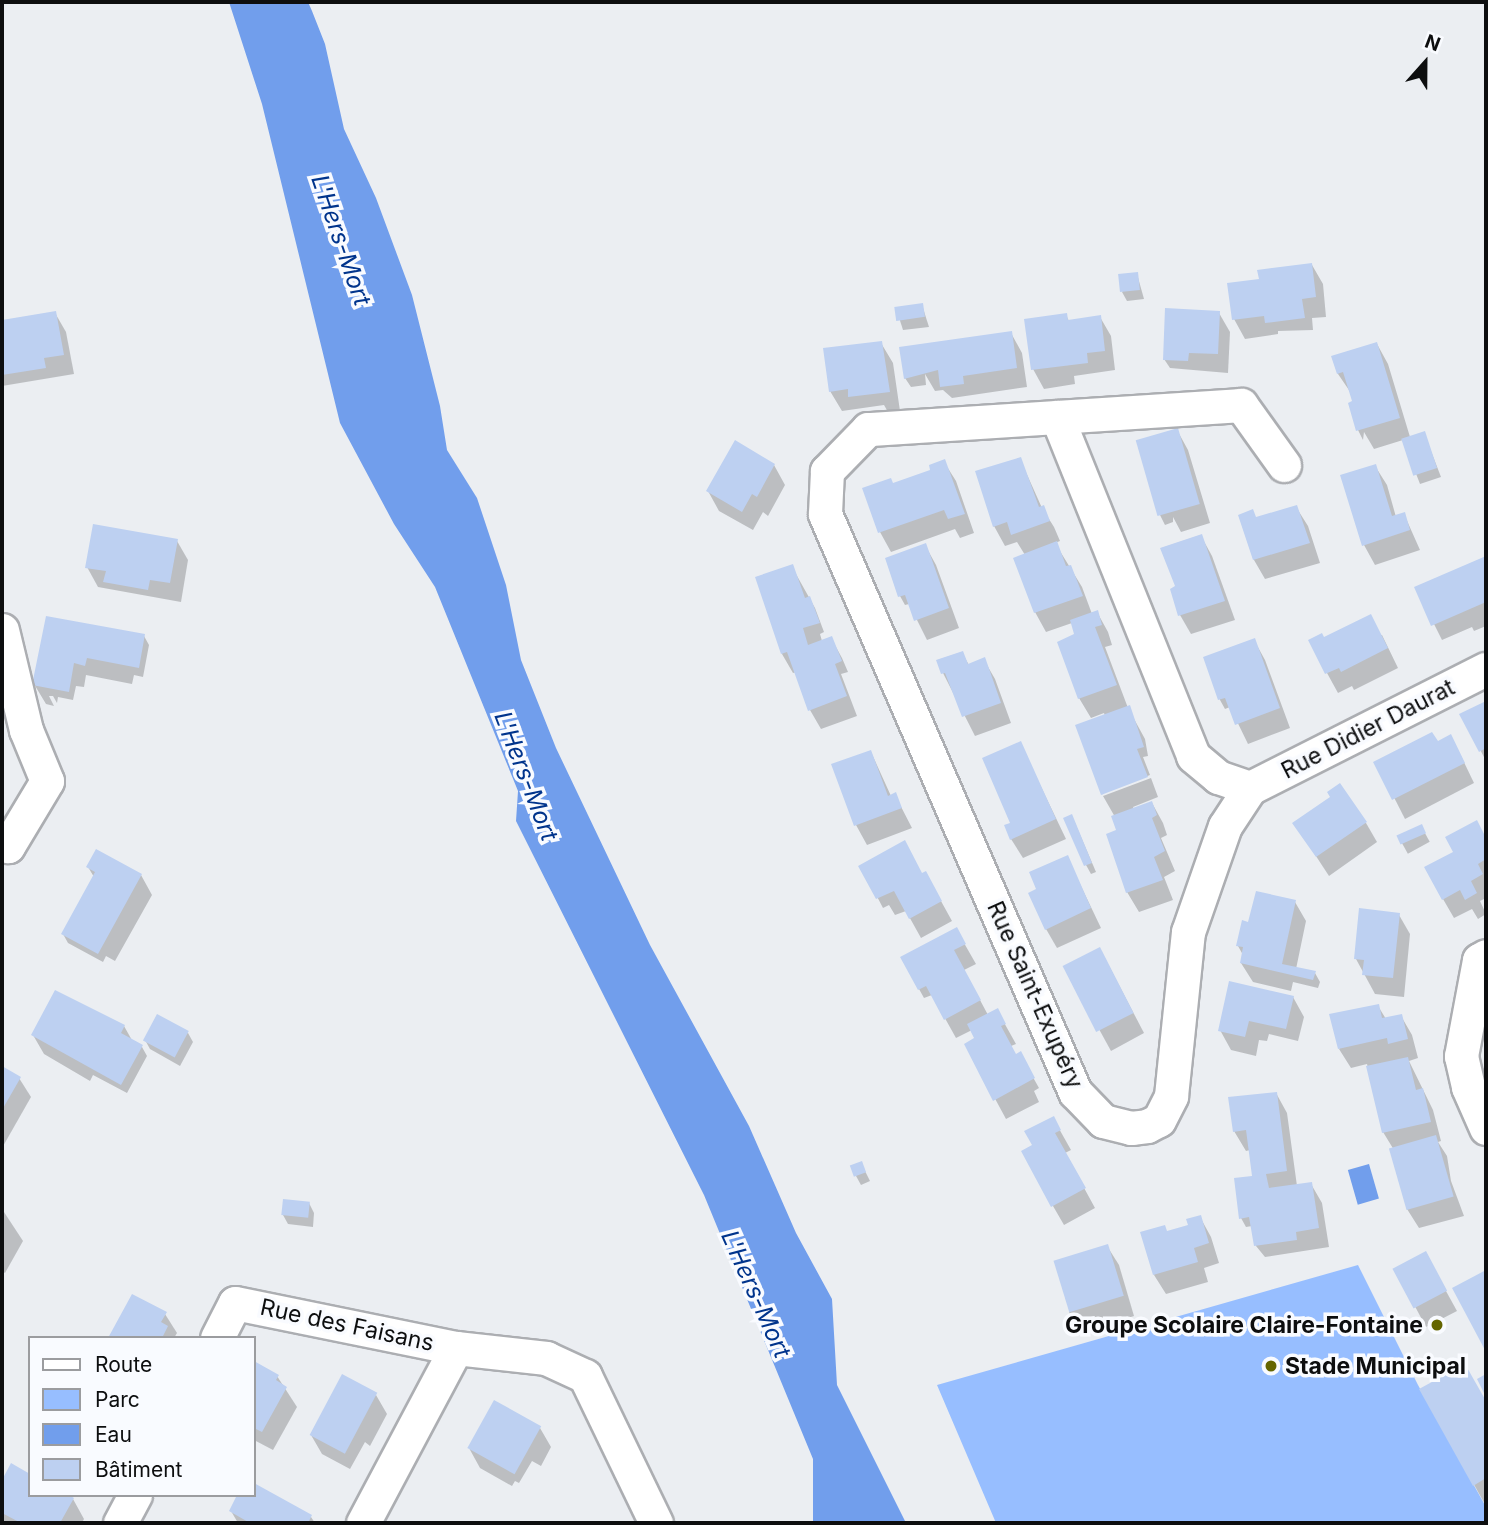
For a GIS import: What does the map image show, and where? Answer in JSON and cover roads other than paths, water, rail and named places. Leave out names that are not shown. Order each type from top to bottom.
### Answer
[{"type":"street","name":"Rue Saint-Exupéry","points":[[1250,788],[1224,827],[1188,932],[1171,1096],[1159,1120],[1147,1126],[1131,1128],[1102,1121],[1075,1092],[825,514],[827,471],[868,429],[1241,405],[1284,465]]},
{"type":"street","points":[[1057,417],[1194,756],[1218,777],[1250,788]]},
{"type":"street","points":[[2,630],[26,730],[47,780],[8,846],[2,844]]},
{"type":"street","name":"Rue Didier Daurat","points":[[1250,788],[1486,669]]},
{"type":"street","points":[[1486,956],[1479,960],[1461,1056],[1468,1087],[1486,1128]]},
{"type":"street","name":"Rue des Faisans","points":[[218,1336],[236,1303],[456,1348]]},
{"type":"street","points":[[363,1523],[456,1348],[546,1358],[585,1376],[656,1523]]},
{"type":"street","points":[[120,1523],[134,1497]]},
{"type":"water","name":"L'Hers-Mort","points":[[229,2],[308,2],[325,44],[344,129],[376,198],[412,295],[440,406],[447,450],[477,498],[506,585],[521,660],[556,748],[650,945],[749,1126],[796,1233],[832,1299],[837,1385],[906,1523],[813,1523],[813,1459],[704,1195],[516,821],[518,791],[435,587],[394,524],[340,423],[262,104]]},
{"type":"water","points":[[1369,1164],[1379,1199],[1358,1205],[1348,1170]]},
{"type":"place","name":"Groupe Scolaire Claire-Fontaine","points":[[1437,1325]]},
{"type":"place","name":"Stade Municipal","points":[[1271,1366]]}]
